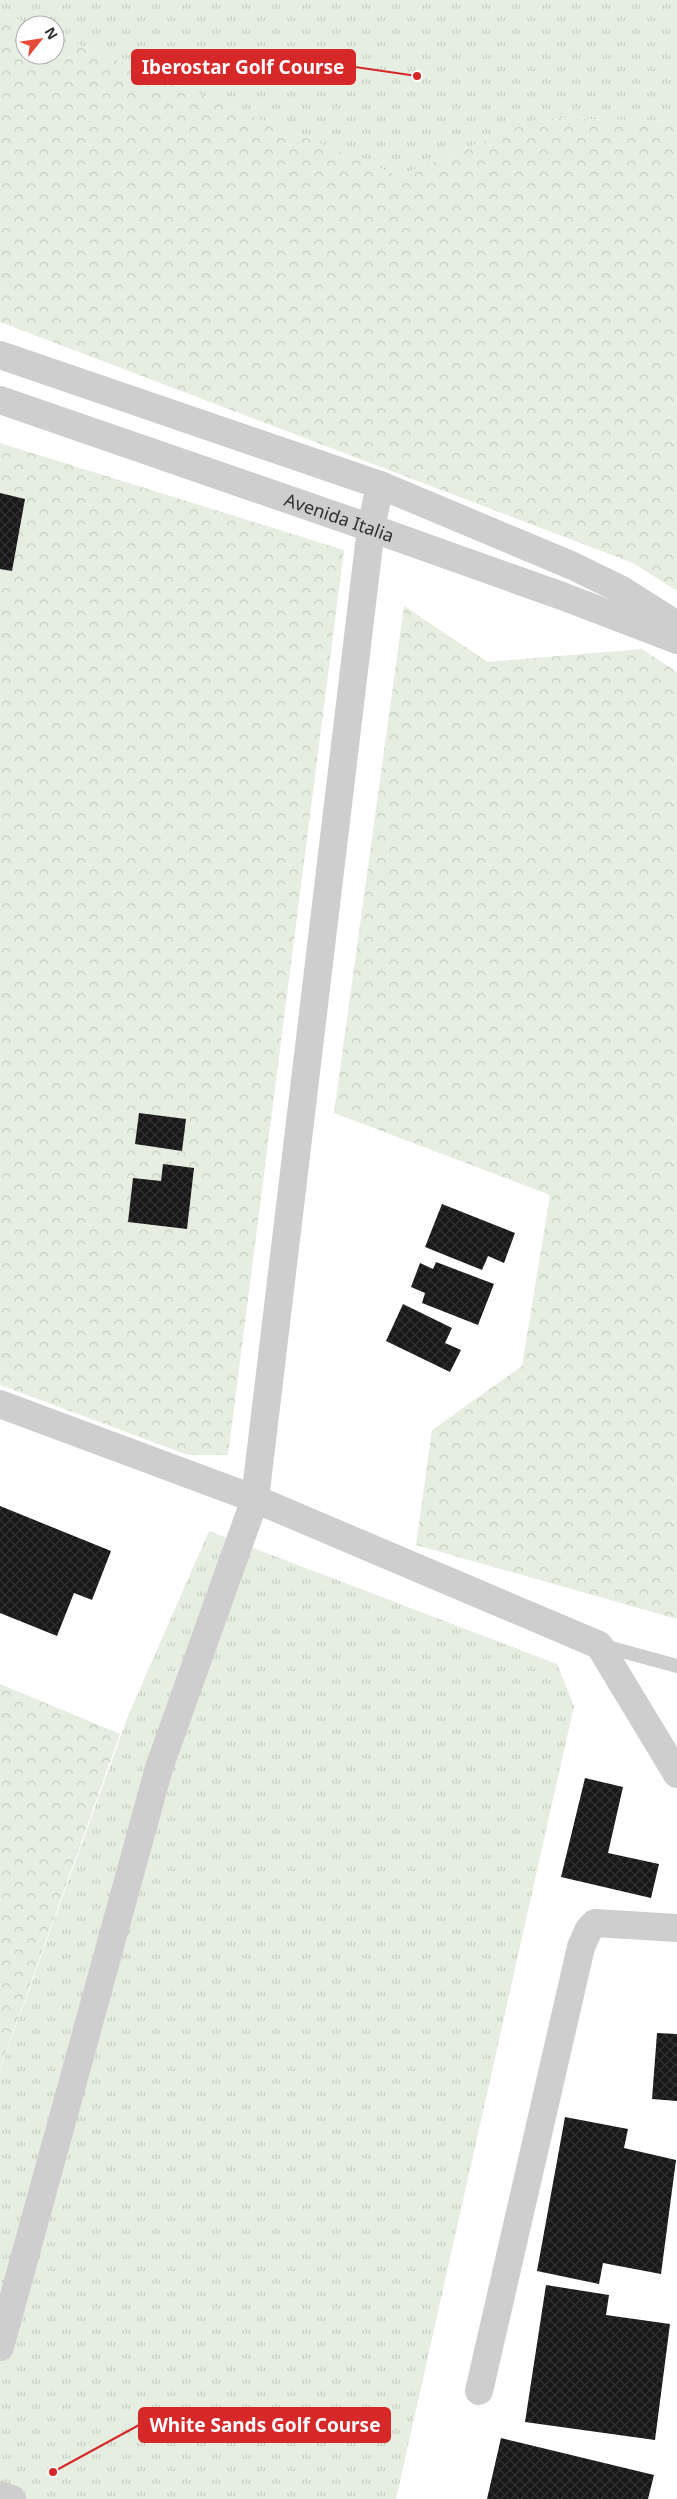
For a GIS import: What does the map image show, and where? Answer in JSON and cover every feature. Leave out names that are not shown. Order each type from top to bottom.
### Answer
[{"type":"street","points":[[0,355],[380,485],[573,566],[622,590],[677,625]]},
{"type":"street","name":"Avenida Italia","points":[[0,400],[371,528],[562,596],[677,640]]},
{"type":"street","points":[[0,2348],[159,1768],[255,1499],[371,528],[380,485]]},
{"type":"street","points":[[0,1404],[255,1499],[599,1645],[677,1774]]},
{"type":"street","points":[[479,2391],[581,1946],[589,1929],[595,1923],[604,1922],[677,1928]]},
{"type":"street","points":[[0,2495],[12,2499]]},
{"type":"lane","points":[[599,1645],[677,1666]]},
{"type":"green space","points":[[0,0],[677,0],[677,121],[539,118],[399,176],[65,39],[65,15],[15,15],[15,18],[0,12]]},
{"type":"green space","points":[[0,12],[15,18],[15,65],[65,65],[65,39],[399,176],[539,118],[677,121],[677,591],[633,563],[0,322]]},
{"type":"green space","points":[[0,443],[344,550],[228,1455],[188,1455],[0,1385]]},
{"type":"green space","points":[[404,606],[488,662],[642,649],[677,672],[677,1619],[416,1545],[432,1430],[522,1366],[550,1195],[334,1113]]},
{"type":"green space","points":[[209,1531],[557,1664],[574,1706],[396,2499],[0,2499],[0,2070],[128,1716]]},
{"type":"green space","points":[[0,1684],[120,1734],[0,2069]]},
{"type":"building","points":[[0,493],[25,499],[12,571],[0,569]]},
{"type":"building","points":[[139,1113],[186,1119],[182,1151],[135,1144]]},
{"type":"building","points":[[163,1164],[194,1168],[187,1229],[128,1222],[133,1178],[161,1181]]},
{"type":"building","points":[[442,1204],[515,1233],[504,1263],[488,1256],[482,1270],[425,1247]]},
{"type":"building","points":[[436,1262],[494,1284],[478,1325],[422,1303],[425,1293],[411,1287],[420,1263],[433,1269]]},
{"type":"building","points":[[403,1304],[452,1328],[445,1343],[461,1350],[450,1372],[386,1341]]},
{"type":"building","points":[[0,1506],[111,1551],[92,1600],[74,1593],[57,1636],[0,1613]]},
{"type":"building","points":[[585,1778],[623,1787],[608,1853],[659,1864],[651,1898],[561,1877]]},
{"type":"building","points":[[657,2033],[677,2034],[677,2101],[652,2099]]},
{"type":"building","points":[[565,2117],[628,2129],[624,2148],[676,2160],[661,2274],[603,2263],[599,2284],[537,2271]]},
{"type":"building","points":[[546,2285],[609,2295],[606,2315],[670,2324],[655,2440],[525,2422]]},
{"type":"building","points":[[501,2438],[654,2475],[648,2499],[487,2499]]},
{"type":"place","name":"Iberostar Golf Course","points":[[417,76]]},
{"type":"place","name":"White Sands Golf Course","points":[[53,2472]]}]
